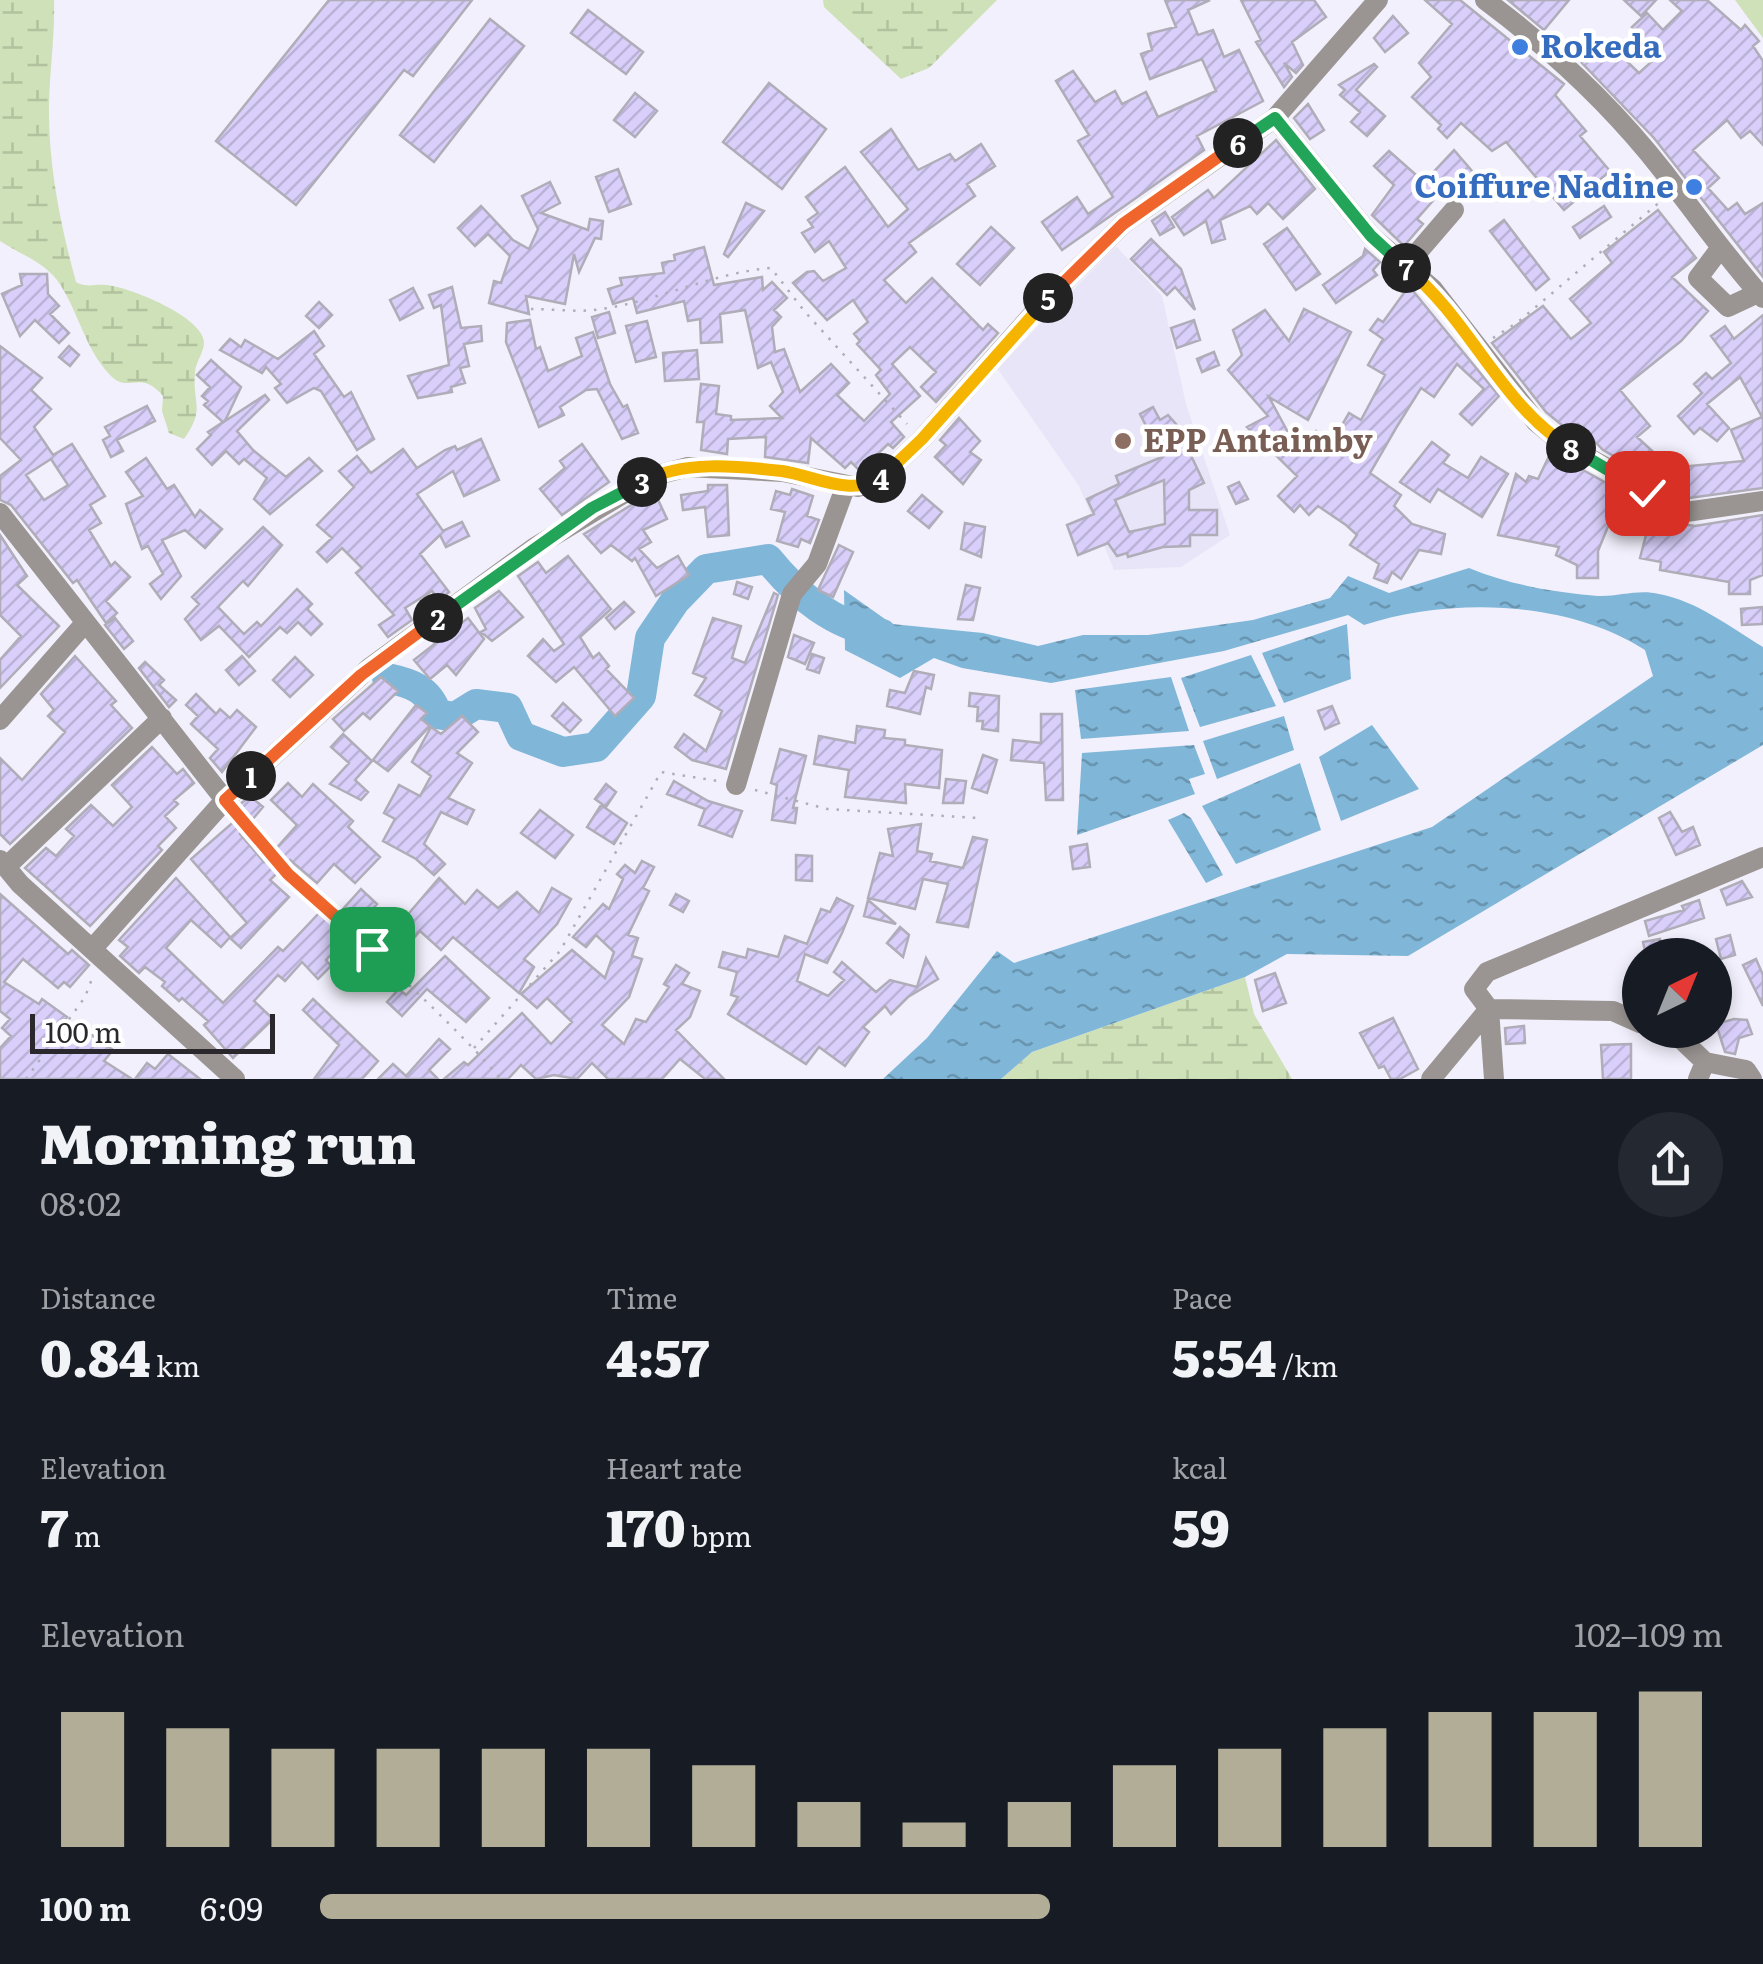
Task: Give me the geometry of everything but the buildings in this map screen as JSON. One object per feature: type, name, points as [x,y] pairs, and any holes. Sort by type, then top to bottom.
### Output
[{"type":"street","points":[[96,952],[225,800],[365,672],[535,546],[653,476],[688,467],[783,472],[846,485],[870,484],[922,439],[1040,304],[1123,224],[1275,118],[1378,0]]},
{"type":"street","points":[[1485,0],[1584,83],[1675,189],[1719,250],[1761,295],[1728,307],[1698,278],[1719,250]]},
{"type":"street","points":[[1275,118],[1371,236],[1432,288],[1536,422],[1647,493],[1686,512],[1763,501]]},
{"type":"street","points":[[1404,266],[1454,210]]},
{"type":"street","points":[[736,785],[794,591],[817,564],[846,485]]},
{"type":"street","points":[[0,512],[225,800]]},
{"type":"street","points":[[0,551],[16,534]]},
{"type":"street","points":[[0,720],[85,623]]},
{"type":"street","points":[[162,718],[4,863],[236,1079]]},
{"type":"street","points":[[1494,1079],[1489,1009],[1474,989],[1487,972],[1763,857]]},
{"type":"street","points":[[1489,1009],[1612,1011],[1622,1015]]},
{"type":"street","points":[[1432,1079],[1489,1009]]},
{"type":"street","points":[[1687,1048],[1701,1070],[1746,1070],[1752,1079]]},
{"type":"path","points":[[1479,347],[1518,322],[1675,189]]},
{"type":"path","points":[[530,309],[591,310],[635,302],[731,272],[772,268],[805,312],[922,439]]},
{"type":"path","points":[[474,1048],[560,951],[661,772],[736,785],[827,809],[980,818]]},
{"type":"path","points":[[225,800],[288,874],[400,974],[501,1079]]},
{"type":"path","points":[[26,1079],[86,997],[96,952]]},
{"type":"shaded area","name":"EPP Antaimby","points":[[1116,246],[1162,296],[1186,404],[1230,535],[1181,567],[1114,570],[1079,486],[997,368]]},
{"type":"green space","points":[[0,0],[54,0],[51,148],[60,216],[76,282],[117,287],[147,297],[179,314],[200,332],[204,342],[195,372],[195,420],[184,439],[169,433],[162,411],[163,396],[155,388],[141,382],[123,383],[101,364],[51,273],[0,241]]},
{"type":"green space","points":[[823,0],[997,0],[929,68],[901,79],[824,7]]},
{"type":"green space","points":[[1735,0],[1763,0],[1763,38]]},
{"type":"green space","points":[[1245,977],[1254,1014],[1292,1079],[1001,1079],[1032,1052]]},
{"type":"water","points":[[1469,568],[1516,583],[1565,592],[1598,596],[1659,594],[1687,602],[1726,623],[1763,647],[1763,745],[1408,956],[1287,954],[1245,977],[1032,1052],[1001,1079],[883,1079],[927,1038],[997,951],[1014,963],[1432,827],[1653,676],[1645,650],[1614,633],[1545,613],[1471,607],[1398,616],[1364,625],[1348,615],[1224,651],[1051,683],[962,668],[934,658],[900,678],[845,650],[844,590],[892,624],[983,633],[1038,646],[1083,635],[1148,635],[1253,620],[1330,598],[1348,576],[1389,593]]},
{"type":"water","points":[[1347,624],[1351,679],[1284,703],[1262,653]]},
{"type":"water","points":[[1251,655],[1276,706],[1200,727],[1181,678]]},
{"type":"water","points":[[1171,677],[1189,731],[1081,739],[1075,690]]},
{"type":"water","points":[[1284,716],[1294,750],[1217,779],[1203,741]]},
{"type":"water","points":[[1372,725],[1419,789],[1341,821],[1319,757]]},
{"type":"water","points":[[1194,745],[1205,774],[1189,779],[1195,794],[1077,835],[1082,753]]},
{"type":"water","points":[[1300,763],[1321,830],[1236,864],[1202,806]]},
{"type":"water","points":[[1184,813],[1191,818],[1223,875],[1206,883],[1168,820]]},
{"type":"waterway","points":[[387,678],[418,688],[437,714],[455,717],[476,704],[508,708],[521,736],[563,752],[596,747],[641,696],[650,638],[675,601],[706,569],[768,559],[818,607],[848,624],[882,634]]},
{"type":"place","name":"Rokeda","points":[[1520,47]]},
{"type":"place","name":"Coiffure Nadine","points":[[1694,187]]},
{"type":"place","name":"EPP Antaimby","points":[[1123,441]]},
{"type":"route","points":[[372,949],[288,874],[225,800],[369,668],[535,546],[592,508],[653,476],[688,467],[783,472],[858,487],[882,477],[922,439],[1040,304],[1123,224],[1275,118],[1385,252],[1432,288],[1536,422],[1647,493]]}]
